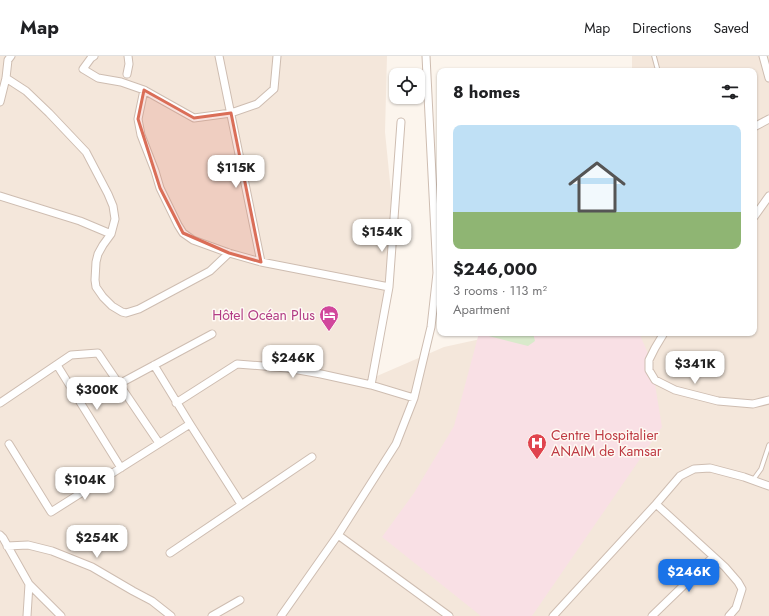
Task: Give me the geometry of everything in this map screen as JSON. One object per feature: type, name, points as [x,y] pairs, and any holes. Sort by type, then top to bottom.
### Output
[{"type":"street","points":[[0,102],[6,78],[8,60],[11,56]]},
{"type":"street","points":[[94,56],[90,58],[83,69],[98,78],[121,82],[144,90],[194,118],[231,113],[257,104],[274,89],[277,56]]},
{"type":"street","points":[[126,74],[129,64],[128,56]]},
{"type":"street","points":[[219,56],[261,262]]},
{"type":"street","points":[[281,616],[338,535],[396,444],[414,398],[431,327],[437,273],[426,56]]},
{"type":"street","points":[[763,56],[769,78]]},
{"type":"street","points":[[6,78],[26,91],[86,152],[108,194],[116,219],[111,234],[98,254],[95,280],[96,287],[112,306],[126,313],[139,309],[210,271],[229,253]]},
{"type":"street","points":[[144,90],[138,119],[141,135],[160,188],[183,233],[193,240],[229,253],[261,262],[388,287]]},
{"type":"street","points":[[757,125],[769,119]]},
{"type":"street","points":[[371,385],[388,287],[402,122]]},
{"type":"street","points":[[0,196],[80,221],[111,234]]},
{"type":"street","points":[[757,213],[769,196]]},
{"type":"street","points":[[119,384],[212,334]]},
{"type":"street","points":[[662,336],[649,360],[649,370],[655,380],[675,390],[718,401],[753,404],[769,400]]},
{"type":"street","points":[[0,403],[70,355],[98,353],[159,443]]},
{"type":"street","points":[[57,364],[121,468]]},
{"type":"street","points":[[176,403],[238,364],[287,368],[321,374],[371,385],[414,398]]},
{"type":"street","points":[[154,365],[176,403],[241,504]]},
{"type":"street","points":[[9,444],[51,512],[190,424]]},
{"type":"street","points":[[170,553],[312,457]]},
{"type":"street","points":[[553,616],[680,476],[694,469],[710,468],[769,486]]},
{"type":"street","points":[[656,504],[738,582],[742,589],[736,608],[729,616]]},
{"type":"street","points":[[0,535],[29,584],[61,616]]},
{"type":"street","points":[[338,535],[449,616]]},
{"type":"street","points":[[7,546],[28,545],[52,551],[92,567],[152,601],[171,616]]},
{"type":"street","points":[[652,616],[713,557]]},
{"type":"street","points":[[27,616],[29,584]]},
{"type":"street","points":[[212,616],[240,600]]},
{"type":"lane","points":[[654,56],[657,68]]},
{"type":"lane","points":[[752,480],[761,469],[769,445]]},
{"type":"highlighted area","points":[[144,90],[194,118],[231,113],[261,262],[229,253],[183,233],[160,188],[138,119]]},
{"type":"shaded area","points":[[0,56],[387,56],[385,132],[396,242],[377,376],[444,347],[494,336],[757,336],[757,68],[632,68],[632,56],[769,56],[769,616],[0,616]]},
{"type":"shaded area","name":"Centre Hospitalier ANAIM de Kamsar","points":[[478,336],[640,336],[651,360],[662,427],[532,616],[481,616],[382,537],[414,493],[454,426]]},
{"type":"green space","points":[[489,336],[534,336],[535,341],[528,346]]},
{"type":"place","name":"Hôtel Océan Plus","points":[[329,332]]},
{"type":"place","name":"Centre Hospitalier ANAIM de Kamsar","points":[[537,460]]}]
